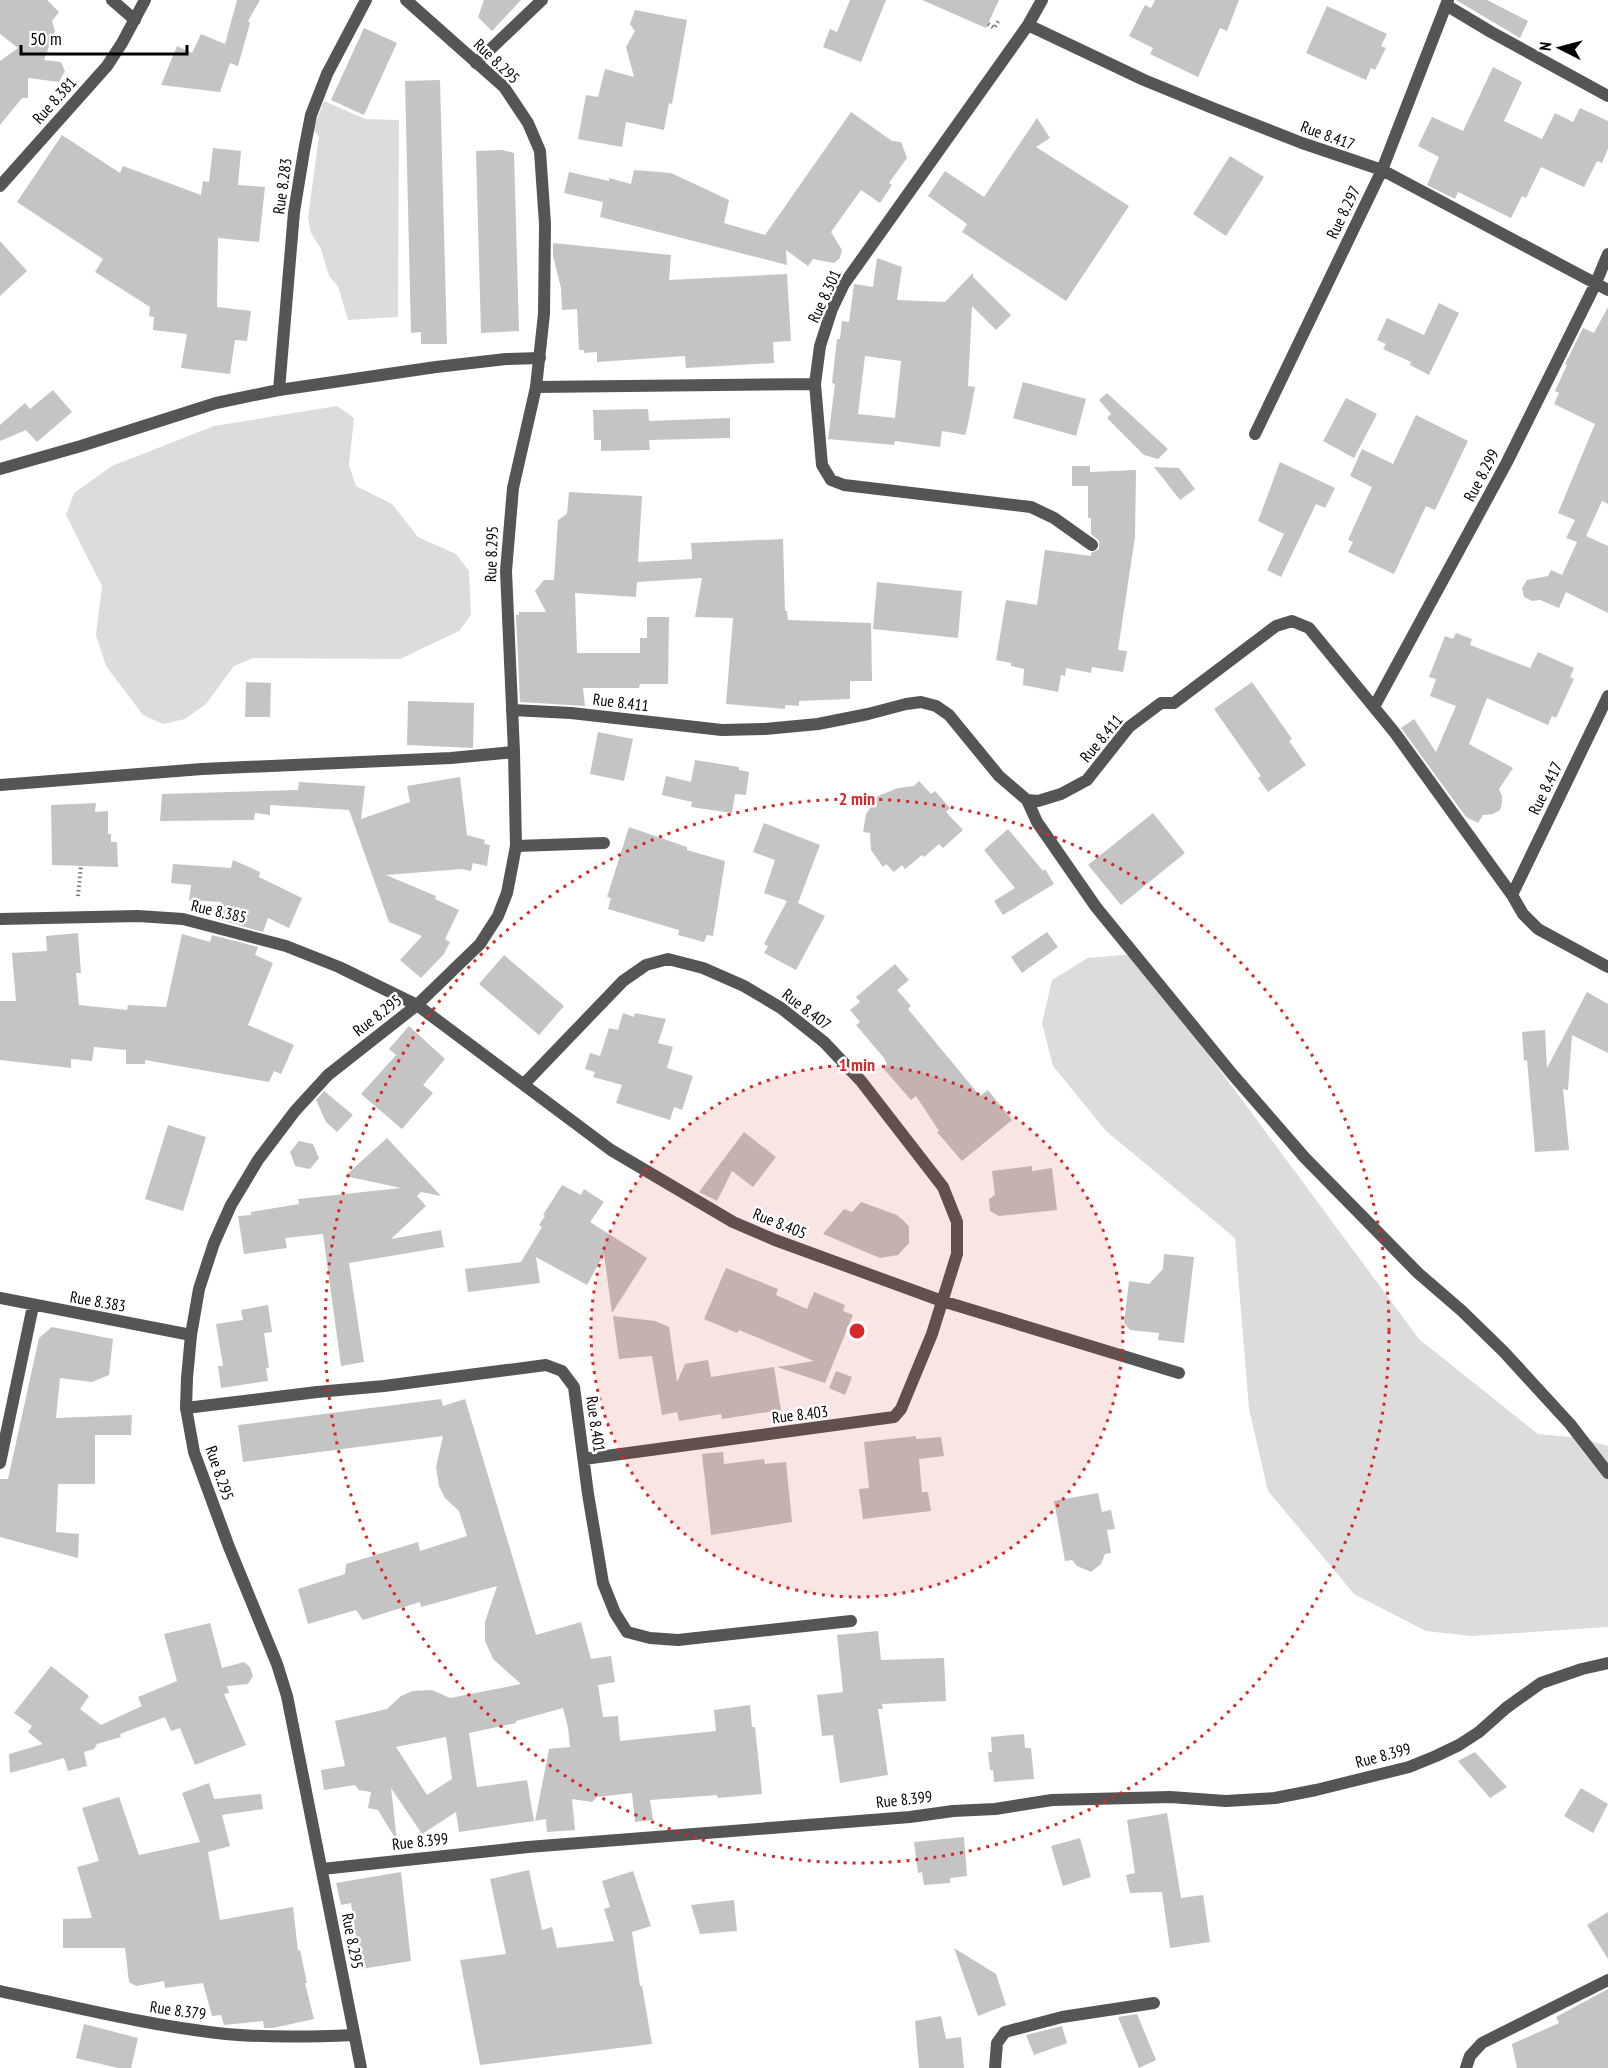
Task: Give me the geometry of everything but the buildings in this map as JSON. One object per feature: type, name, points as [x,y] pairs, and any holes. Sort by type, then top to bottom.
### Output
[{"type":"street","points":[[112,0],[135,20]]},
{"type":"street","name":"Rue 8.381","points":[[0,186],[106,66],[145,0]]},
{"type":"street","name":"Rue 8.283","points":[[279,390],[294,212],[311,116],[327,74],[366,0]]},
{"type":"street","name":"Rue 8.295","points":[[361,2068],[287,1696],[278,1664],[229,1547],[194,1452],[186,1408],[191,1335],[199,1289],[214,1243],[231,1205],[258,1160],[295,1111],[328,1075],[417,1005],[480,944],[498,916],[507,893],[516,846],[506,571],[513,488],[536,387],[544,314],[545,236],[540,151],[528,123],[504,87],[406,0]]},
{"type":"street","points":[[477,63],[542,0]]},
{"type":"street","name":"Rue 8.301","points":[[1042,0],[1028,25],[844,284],[832,309],[820,346],[814,384],[822,465],[831,480],[844,485],[1031,507],[1054,518],[1092,545]]},
{"type":"street","points":[[1447,2],[1491,32],[1608,96]]},
{"type":"street","name":"Rue 8.297","points":[[1255,434],[1382,170],[1447,2]]},
{"type":"street","name":"Rue 8.417","points":[[1028,25],[1144,80],[1302,143],[1382,170],[1608,290]]},
{"type":"street","name":"Rue 8.299","points":[[1374,707],[1507,462],[1595,285],[1608,254]]},
{"type":"street","points":[[0,469],[216,403],[279,390],[436,367],[506,359],[540,358]]},
{"type":"street","points":[[536,387],[814,384]]},
{"type":"street","name":"Rue 8.411","points":[[512,710],[571,713],[722,729],[765,729],[818,724],[921,702],[936,705],[949,716],[999,776],[1027,800],[1038,801],[1061,794],[1088,780],[1129,727],[1161,703],[1174,703],[1276,626],[1292,621],[1309,628],[1395,733],[1512,895],[1523,914],[1538,929],[1608,967]]},
{"type":"street","name":"Rue 8.417","points":[[1512,895],[1608,696]]},
{"type":"street","points":[[0,785],[202,769],[451,758],[514,752]]},
{"type":"street","points":[[1027,800],[1037,822],[1102,915],[1233,1075],[1305,1158],[1418,1273],[1504,1352],[1570,1424],[1608,1473]]},
{"type":"street","points":[[516,846],[604,843]]},
{"type":"street","name":"Rue 8.385","points":[[0,919],[138,916],[183,919],[286,946],[339,967],[417,1005]]},
{"type":"street","name":"Rue 8.407","points":[[524,1084],[623,981],[645,964],[668,959],[702,968],[744,986],[781,1008],[824,1042],[861,1081],[943,1187],[957,1222],[957,1254],[942,1301]]},
{"type":"street","name":"Rue 8.405","points":[[417,1005],[611,1150],[733,1222],[775,1240],[942,1301],[1179,1373]]},
{"type":"street","name":"Rue 8.383","points":[[0,1298],[191,1335]]},
{"type":"street","name":"Rue 8.403","points":[[584,1459],[894,1417],[901,1409],[942,1301]]},
{"type":"street","points":[[0,1463],[33,1306]]},
{"type":"street","name":"Rue 8.401","points":[[186,1408],[546,1365],[562,1371],[574,1387],[603,1583],[615,1613],[627,1632],[650,1638],[678,1640],[851,1621]]},
{"type":"street","name":"Rue 8.399","points":[[322,1869],[528,1847],[910,1817],[953,1810],[994,1809],[1052,1800],[1170,1797],[1226,1801],[1275,1798],[1409,1767],[1459,1745],[1541,1683],[1608,1663]]},
{"type":"street","points":[[1466,2068],[1470,2056],[1482,2043],[1608,1980]]},
{"type":"street","name":"Rue 8.379","points":[[0,1991],[140,2021],[225,2034],[281,2037],[354,2034]]},
{"type":"street","points":[[995,2068],[997,2043],[1005,2032],[1062,2017],[1154,2003]]},
{"type":"path","points":[[988,24],[994,28],[999,20]]},
{"type":"path","points":[[78,896],[81,866]]},
{"type":"shaded area","points":[[324,101],[365,119],[399,120],[398,317],[348,320],[338,286],[329,276],[321,249],[311,233],[308,218],[319,136],[313,129]]},
{"type":"shaded area","points":[[337,406],[354,418],[349,465],[356,486],[392,504],[418,537],[456,554],[469,571],[471,615],[459,631],[400,659],[253,658],[234,666],[206,704],[185,719],[163,724],[143,715],[106,666],[96,635],[102,586],[66,515],[74,493],[112,466],[214,426]]},
{"type":"shaded area","points":[[1134,954],[1419,1339],[1538,1434],[1581,1438],[1608,1446],[1608,1627],[1471,1636],[1426,1631],[1354,1594],[1268,1491],[1249,1409],[1235,1238],[1106,1131],[1053,1066],[1042,1023],[1052,980],[1088,958]]}]
